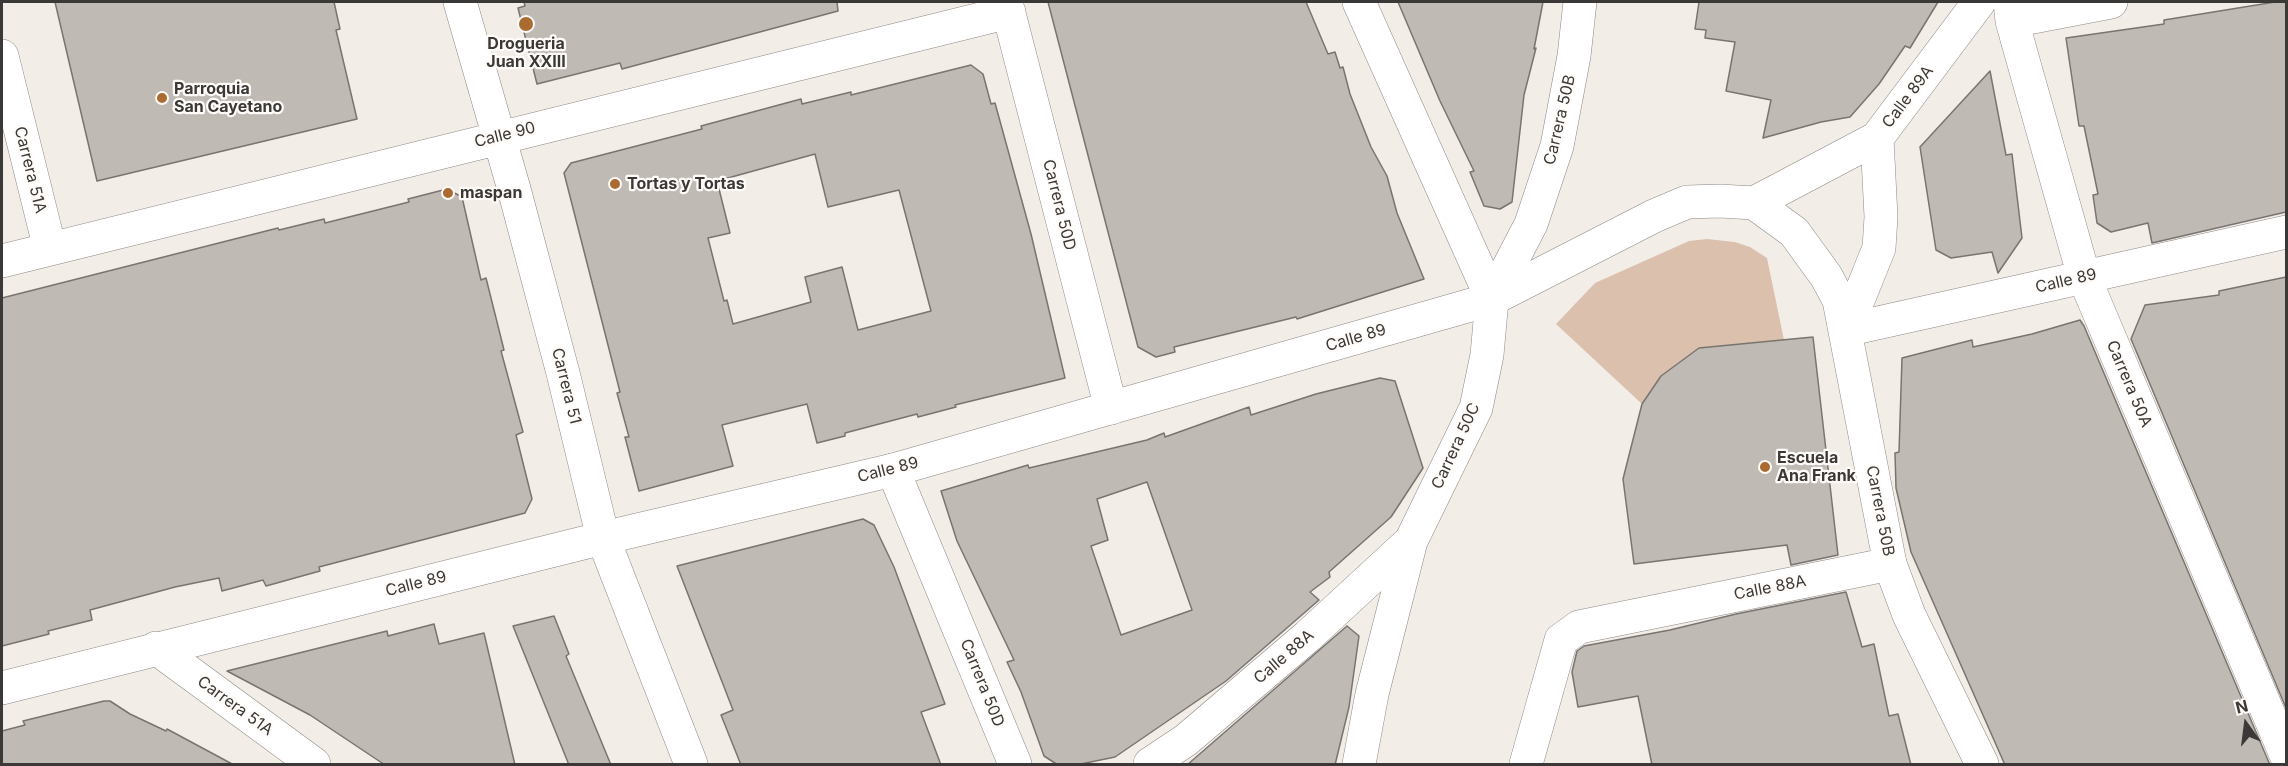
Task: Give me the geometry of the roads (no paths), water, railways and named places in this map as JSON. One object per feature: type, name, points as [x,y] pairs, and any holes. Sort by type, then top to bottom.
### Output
[{"type":"street","name":"Carrera 51","points":[[460,2],[514,189],[560,362],[603,538],[692,765]]},
{"type":"street","name":"Carrera 50C","points":[[1359,2],[1492,299],[1487,355],[1476,408],[1411,541],[1372,694],[1359,765]]},
{"type":"street","name":"Carrera 50B","points":[[1492,299],[1531,224],[1557,146],[1574,56],[1580,2]]},
{"type":"street","name":"Calle 89A","points":[[1754,203],[1878,138],[1978,2]]},
{"type":"street","points":[[2011,11],[2111,2]]},
{"type":"street","name":"Calle 90","points":[[2,261],[1008,7]]},
{"type":"street","name":"Carrera 50D","points":[[1008,7],[1111,408]]},
{"type":"street","name":"Carrera 50A","points":[[2011,11],[2084,277],[2286,755]]},
{"type":"street","name":"Carrera 51A","points":[[2,56],[50,249]]},
{"type":"street","points":[[1846,330],[1879,248],[1881,217],[1878,138]]},
{"type":"street","name":"Calle 89","points":[[2,688],[603,538],[893,470],[1492,299],[1654,216],[1687,202],[1754,203]]},
{"type":"street","name":"Carrera 50B","points":[[1754,203],[1794,232],[1826,276],[1839,300],[1890,564],[1909,615],[1982,765]]},
{"type":"street","name":"Calle 89","points":[[1846,330],[2286,232]]},
{"type":"street","name":"Carrera 50D","points":[[893,470],[1015,765]]},
{"type":"street","name":"Calle 88A","points":[[1150,765],[1186,740],[1308,636],[1411,541]]},
{"type":"street","name":"Calle 88A","points":[[1526,765],[1561,640],[1579,627],[1890,564]]},
{"type":"street","name":"Carrera 51A","points":[[156,648],[314,765]]},
{"type":"place","name":"Drogueria Juan XXIII","points":[[526,24]]},
{"type":"place","name":"Parroquia San Cayetano","points":[[162,98]]},
{"type":"place","name":"Tortas y Tortas","points":[[615,184]]},
{"type":"place","name":"maspan","points":[[448,193]]},
{"type":"place","name":"Escuela Ana Frank","points":[[1765,467]]}]
